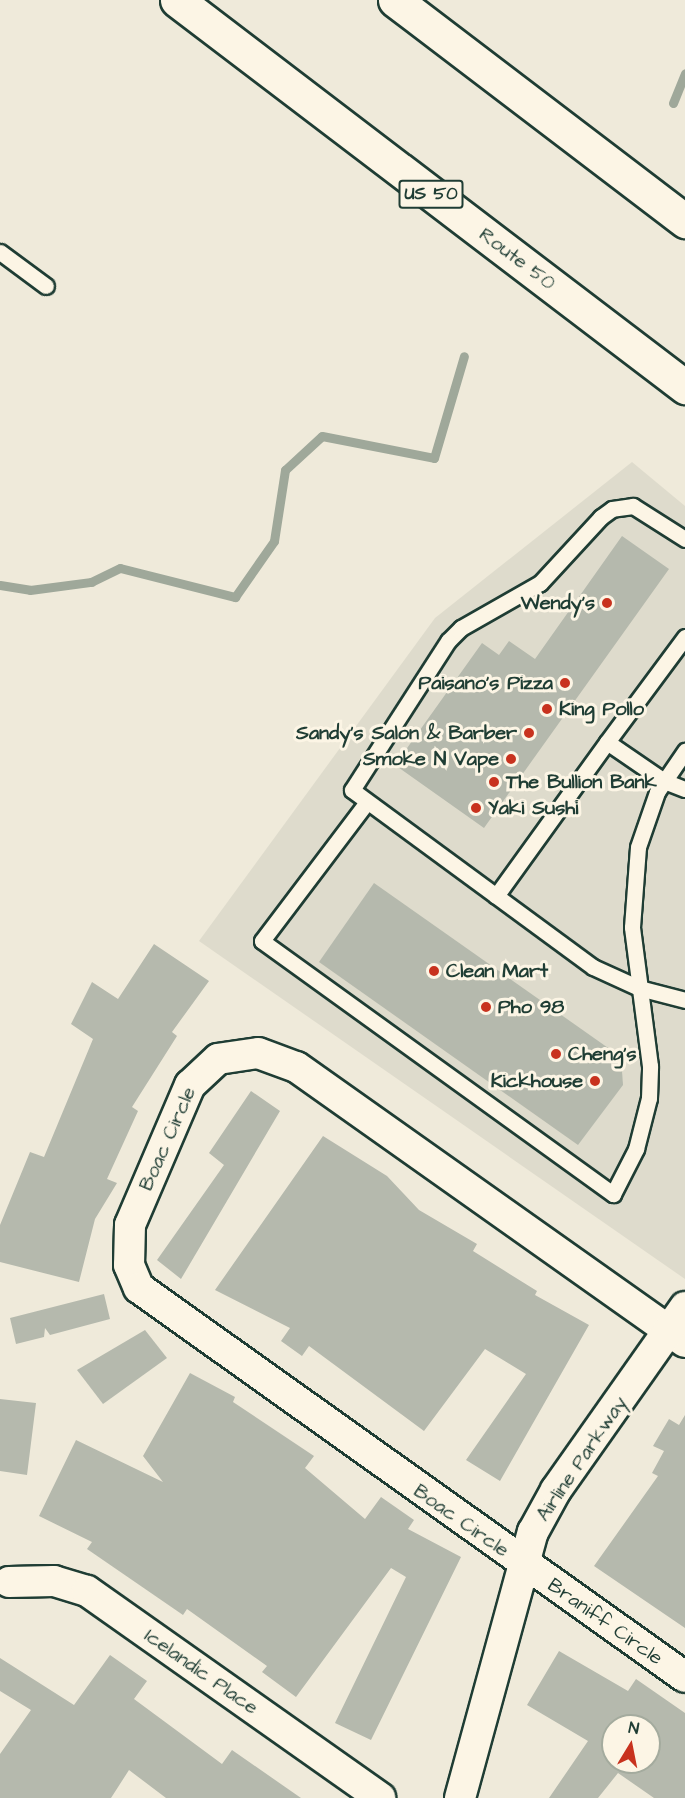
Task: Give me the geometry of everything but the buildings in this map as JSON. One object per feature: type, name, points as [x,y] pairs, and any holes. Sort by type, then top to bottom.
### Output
[{"type":"highway","name":"Route 50","points":[[177,0],[685,387]]},
{"type":"highway","points":[[395,0],[685,221]]},
{"type":"street","name":"Boac Circle","points":[[525,1566],[139,1288],[129,1265],[130,1225],[189,1085],[210,1064],[238,1052],[258,1053],[296,1067],[680,1327]]},
{"type":"street","name":"Airline Parkway","points":[[460,1798],[534,1532],[556,1490],[680,1327]]},
{"type":"street","name":"Braniff Circle","points":[[525,1566],[685,1677]]},
{"type":"street","name":"Icelandic Place","points":[[9,1582],[54,1581],[87,1591],[380,1798]]},
{"type":"lane","points":[[0,252],[45,286]]},
{"type":"lane","points":[[685,538],[633,506],[612,508],[540,583],[461,628],[448,641],[352,790],[593,967],[639,988],[685,1000]]},
{"type":"lane","points":[[496,896],[685,637]]},
{"type":"lane","points":[[607,742],[664,781],[685,789]]},
{"type":"lane","points":[[367,802],[262,942],[614,1194],[636,1149],[649,1098],[650,1066],[639,988],[631,897],[645,820],[664,781],[685,751]]},
{"type":"shaded area","points":[[632,462],[685,506],[685,1279],[199,941],[435,618]]},
{"type":"waterway","points":[[673,103],[685,73]]},
{"type":"waterway","points":[[0,585],[30,590],[91,582],[120,568],[235,597],[274,541],[285,470],[322,436],[434,458],[464,356]]},
{"type":"place","name":"Wendy's","points":[[607,603]]},
{"type":"place","name":"Paisano's Pizza","points":[[565,683]]},
{"type":"place","name":"King Pollo","points":[[547,709]]},
{"type":"place","name":"Sandy's Salon & Barber","points":[[529,733]]},
{"type":"place","name":"Smoke N Vape","points":[[511,759]]},
{"type":"place","name":"The Bullion Bank","points":[[494,782]]},
{"type":"place","name":"Yaki Sushi","points":[[476,808]]},
{"type":"place","name":"Clean Mart","points":[[434,971]]},
{"type":"place","name":"Pho 98","points":[[486,1007]]},
{"type":"place","name":"Cheng's","points":[[556,1054]]},
{"type":"place","name":"Kickhouse","points":[[595,1081]]}]
